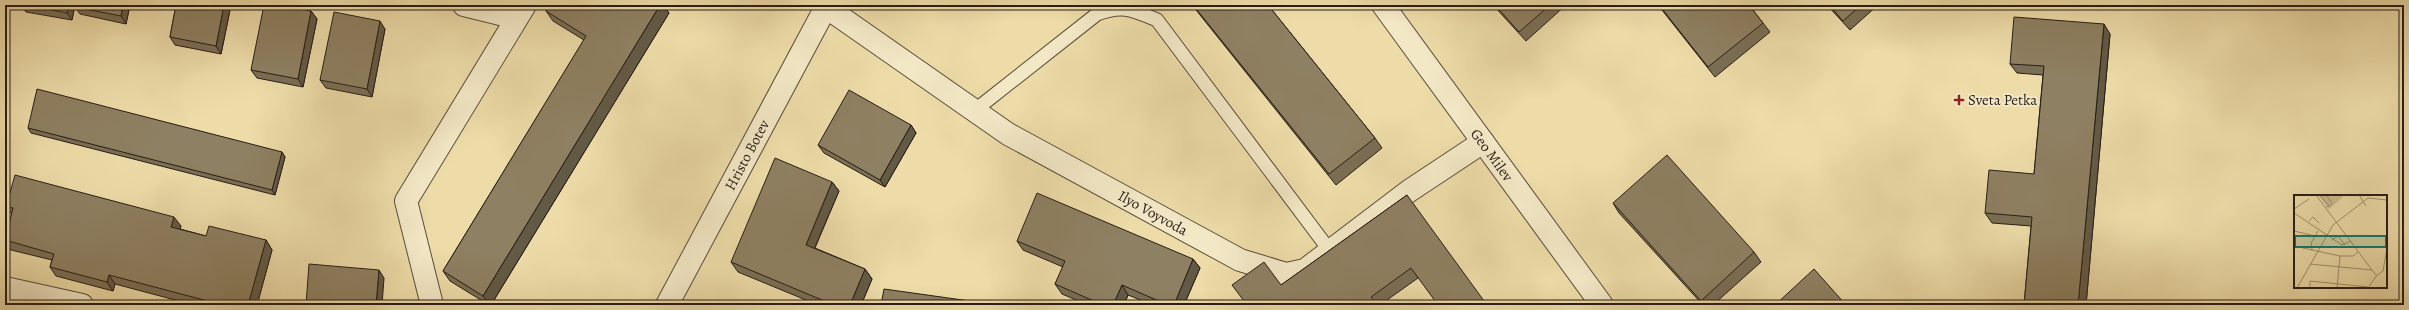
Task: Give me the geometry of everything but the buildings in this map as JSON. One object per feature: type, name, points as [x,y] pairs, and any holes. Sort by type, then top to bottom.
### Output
[{"type":"street","points":[[432,305],[406,201],[521,12],[464,5]]},
{"type":"street","name":"Geo Milev","points":[[1383,5],[1602,305]]},
{"type":"street","name":"Ilyo Voyvoda","points":[[825,6],[1008,134],[1240,260],[1286,274],[1305,270],[1410,191],[1483,142]]},
{"type":"street","name":"Hristo Botev","points":[[667,305],[825,6]]},
{"type":"street","points":[[5,288],[82,305]]},
{"type":"lane","points":[[974,111],[1097,14],[1114,8],[1130,9],[1157,20],[1330,251]]},
{"type":"place","name":"Sveta Petka","points":[[1959,100]]}]
